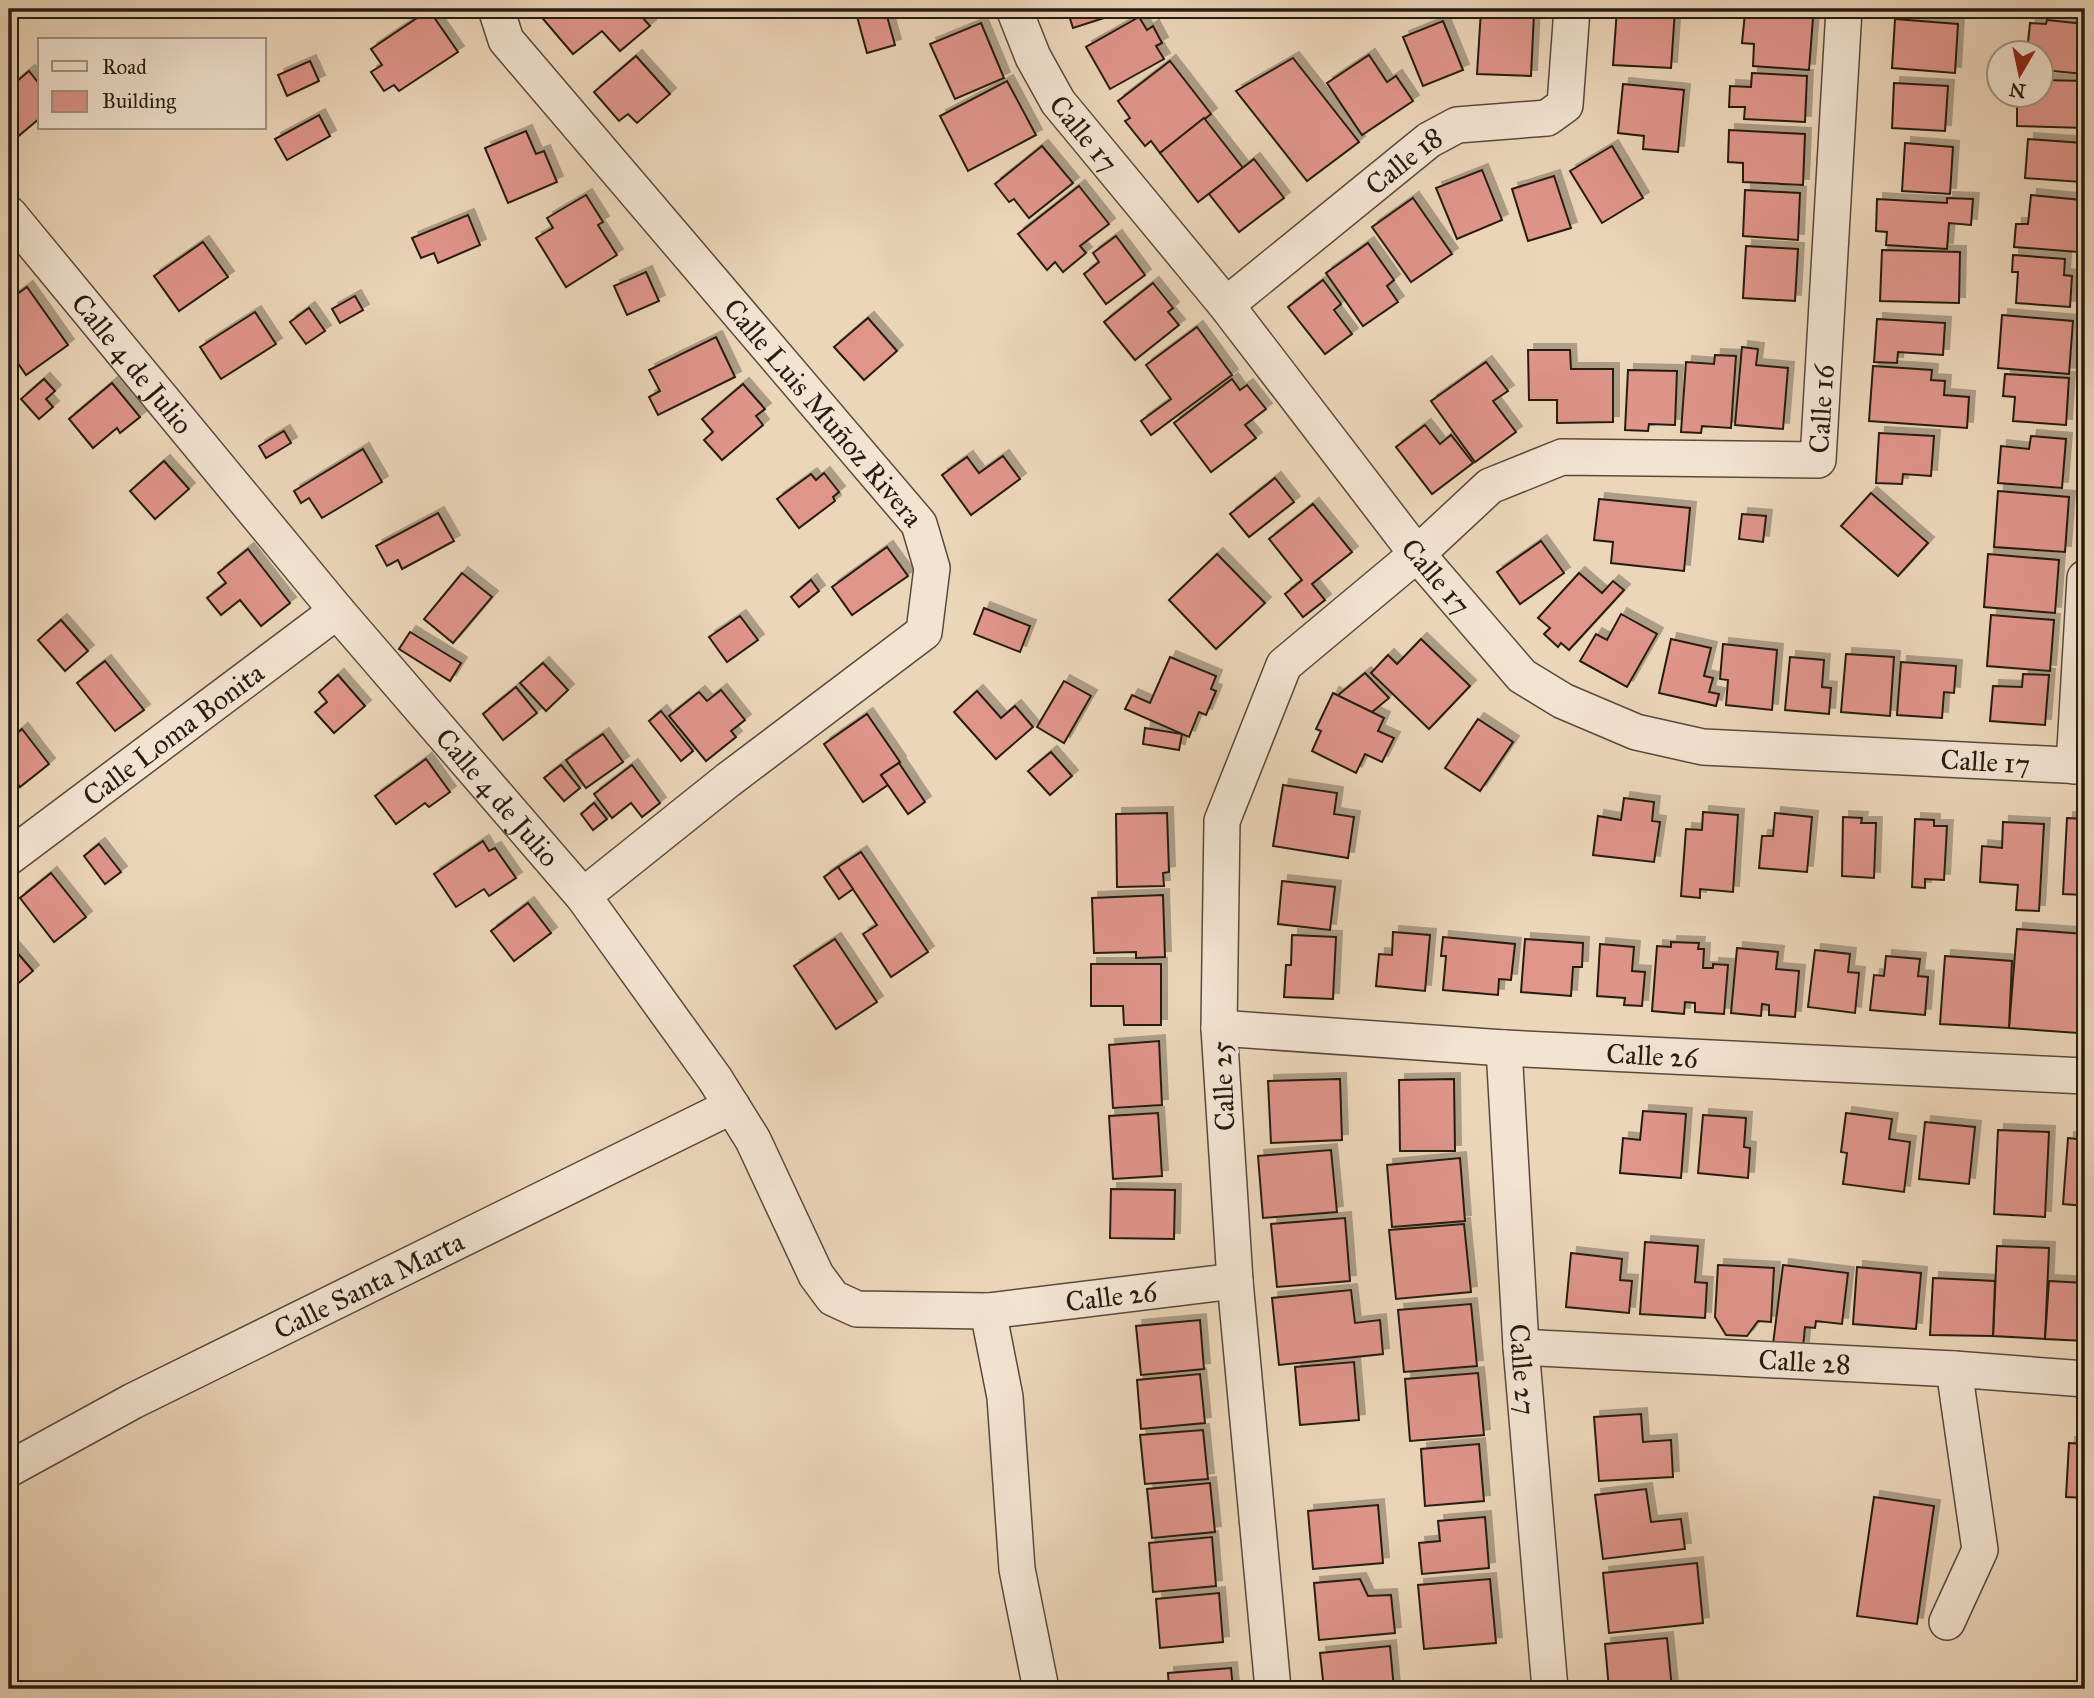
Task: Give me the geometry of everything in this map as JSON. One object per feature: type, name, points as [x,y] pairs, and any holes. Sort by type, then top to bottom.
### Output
[{"type":"street","name":"Calle Luis Muñoz Rivera","points":[[496,9],[506,40],[919,524],[932,568],[924,632],[728,780],[583,896]]},
{"type":"street","name":"Calle 17","points":[[1014,9],[1033,57],[1058,102],[1226,305],[1417,554],[1522,676],[1563,701],[1636,732],[1703,747],[2080,766]]},
{"type":"street","name":"Calle 18","points":[[1226,305],[1429,140],[1457,125],[1547,118],[1565,105],[1572,9]]},
{"type":"street","name":"Calle 16","points":[[1417,554],[1490,486],[1562,457],[1818,460],[1844,9]]},
{"type":"street","name":"Calle 4 de Julio","points":[[14,232],[583,896],[732,1106],[753,1140],[817,1275],[833,1298],[857,1309],[988,1311]]},
{"type":"street","name":"Calle 25","points":[[1273,1689],[1235,1281],[1219,1028],[1223,821],[1284,665],[1417,554]]},
{"type":"street","points":[[2080,766],[2085,578]]},
{"type":"street","name":"Calle Loma Bonita","points":[[9,857],[337,611]]},
{"type":"street","name":"Calle 26","points":[[1219,1028],[1504,1048],[2085,1076]]},
{"type":"street","name":"Calle 27","points":[[1504,1048],[1521,1347],[1550,1689]]},
{"type":"street","name":"Calle Santa Marta","points":[[9,1469],[133,1401],[732,1106]]},
{"type":"street","name":"Calle 26","points":[[988,1311],[1235,1281]]},
{"type":"street","points":[[988,1311],[1005,1397],[1017,1569],[1041,1689]]},
{"type":"street","name":"Calle 28","points":[[1521,1347],[1954,1369],[2085,1379]]},
{"type":"street","points":[[1947,1622],[1979,1550],[1954,1369]]},
{"type":"building","points":[[544,9],[635,9],[650,26],[620,51],[602,31],[573,54],[538,13]]},
{"type":"building","points":[[855,9],[885,9],[895,45],[867,53]]},
{"type":"building","points":[[922,9],[955,9],[923,15]]},
{"type":"building","points":[[1067,9],[1132,9],[1073,28]]},
{"type":"building","points":[[1617,9],[1675,10],[1671,68],[1613,65]]},
{"type":"building","points":[[1899,9],[1980,9],[1980,15],[1899,12]]},
{"type":"building","points":[[2085,9],[2085,15],[2039,11]]},
{"type":"building","points":[[429,10],[458,52],[399,91],[394,85],[384,91],[371,72],[382,65],[371,49]]},
{"type":"building","points":[[1481,10],[1534,13],[1531,76],[1477,74]]},
{"type":"building","points":[[1745,13],[1813,18],[1809,70],[1753,66],[1754,44],[1742,43]]},
{"type":"building","points":[[1139,17],[1147,30],[1153,26],[1162,43],[1156,46],[1164,59],[1110,89],[1086,47]]},
{"type":"building","points":[[1895,19],[1958,24],[1955,73],[1892,68]]},
{"type":"building","points":[[2047,20],[2085,24],[2085,74],[2056,71],[2056,38],[2028,38],[2030,23],[2046,24]]},
{"type":"building","points":[[1443,21],[1463,70],[1423,86],[1403,37]]},
{"type":"building","points":[[981,23],[1004,78],[955,99],[930,44]]},
{"type":"building","points":[[1369,55],[1387,82],[1396,76],[1413,101],[1362,135],[1327,83]]},
{"type":"building","points":[[636,56],[670,94],[637,123],[628,114],[619,121],[594,92]]},
{"type":"building","points":[[1293,58],[1359,142],[1307,181],[1236,91]]},
{"type":"building","points":[[310,61],[319,81],[287,96],[278,75]]},
{"type":"building","points":[[1170,61],[1211,114],[1160,153],[1151,141],[1145,146],[1125,121],[1130,118],[1118,101]]},
{"type":"building","points":[[29,71],[38,82],[38,120],[9,144],[9,88]]},
{"type":"building","points":[[1752,73],[1807,76],[1805,122],[1744,119],[1745,107],[1729,107],[1730,86],[1751,87]]},
{"type":"building","points":[[2056,80],[2085,81],[2085,128],[2017,126],[2017,108],[2056,108]]},
{"type":"building","points":[[1007,81],[1036,135],[968,171],[940,116]]},
{"type":"building","points":[[1894,83],[1948,86],[1945,131],[1892,128]]},
{"type":"building","points":[[1623,84],[1684,90],[1678,152],[1643,149],[1644,136],[1618,133]]},
{"type":"building","points":[[319,115],[330,136],[287,160],[275,139]]},
{"type":"building","points":[[1204,118],[1243,168],[1198,202],[1160,153]]},
{"type":"building","points":[[1729,130],[1805,134],[1803,185],[1743,182],[1743,163],[1728,162]]},
{"type":"building","points":[[526,131],[536,154],[544,151],[557,182],[508,203],[485,148]]},
{"type":"building","points":[[2028,139],[2083,143],[2081,182],[2025,178]]},
{"type":"building","points":[[1905,143],[1953,147],[1950,194],[1902,191]]},
{"type":"building","points":[[1042,146],[1073,183],[1029,218],[1014,199],[1009,202],[995,184]]},
{"type":"building","points":[[1612,146],[1643,198],[1602,223],[1570,171]]},
{"type":"building","points":[[1254,159],[1284,198],[1239,232],[1209,194]]},
{"type":"building","points":[[1482,170],[1502,220],[1457,239],[1436,188]]},
{"type":"building","points":[[1554,176],[1571,228],[1528,241],[1512,189]]},
{"type":"building","points":[[1079,186],[1109,224],[1080,246],[1086,253],[1063,272],[1055,262],[1047,270],[1018,234]]},
{"type":"building","points":[[1745,190],[1800,193],[1798,240],[1743,236]]},
{"type":"building","points":[[586,195],[603,222],[598,225],[617,255],[566,287],[536,238],[553,228],[547,218]]},
{"type":"building","points":[[2031,195],[2081,200],[2078,231],[2085,232],[2085,244],[2079,244],[2078,252],[2014,247],[2016,224],[2028,224]]},
{"type":"building","points":[[1413,198],[1452,254],[1411,282],[1372,227]]},
{"type":"building","points":[[1947,198],[1973,199],[1971,225],[1949,223],[1947,249],[1886,245],[1887,232],[1876,231],[1877,199],[1947,203]]},
{"type":"building","points":[[468,215],[480,245],[438,263],[434,253],[421,258],[412,238]]},
{"type":"building","points":[[1116,236],[1145,275],[1106,304],[1084,274],[1099,262],[1093,253]]},
{"type":"building","points":[[203,242],[228,277],[179,311],[154,276]]},
{"type":"building","points":[[1368,243],[1394,280],[1387,286],[1398,302],[1363,326],[1326,273]]},
{"type":"building","points":[[1746,246],[1798,249],[1795,301],[1743,298]]},
{"type":"building","points":[[1882,250],[1960,252],[1959,303],[1880,301]]},
{"type":"building","points":[[2013,255],[2065,259],[2064,275],[2072,276],[2070,307],[2016,303],[2018,272],[2012,272]]},
{"type":"building","points":[[646,272],[659,301],[627,315],[614,286]]},
{"type":"building","points":[[1323,280],[1341,304],[1334,310],[1352,334],[1325,354],[1288,307]]},
{"type":"building","points":[[1153,283],[1173,308],[1168,312],[1179,325],[1135,360],[1104,322]]},
{"type":"building","points":[[27,287],[68,345],[26,375],[9,350],[9,300]]},
{"type":"building","points":[[355,296],[363,310],[340,323],[332,309]]},
{"type":"building","points":[[309,308],[325,331],[306,344],[290,322]]},
{"type":"building","points":[[255,312],[276,344],[221,379],[200,347]]},
{"type":"building","points":[[2002,315],[2073,321],[2069,374],[1998,368]]},
{"type":"building","points":[[868,318],[897,351],[864,380],[834,347]]},
{"type":"building","points":[[1877,319],[1945,323],[1943,355],[1898,352],[1897,363],[1874,362]]},
{"type":"building","points":[[1197,327],[1232,375],[1151,435],[1141,421],[1171,399],[1146,365]]},
{"type":"building","points":[[716,337],[735,377],[658,415],[649,397],[660,391],[649,370]]},
{"type":"building","points":[[1742,347],[1758,349],[1756,365],[1788,368],[1783,429],[1735,425]]},
{"type":"building","points":[[1528,350],[1570,350],[1571,369],[1613,369],[1613,422],[1557,423],[1557,400],[1529,400]]},
{"type":"building","points":[[1715,355],[1736,356],[1731,428],[1702,426],[1701,433],[1681,432],[1686,362],[1714,364]]},
{"type":"building","points":[[1486,362],[1508,391],[1493,401],[1516,432],[1475,462],[1431,401]]},
{"type":"building","points":[[1873,366],[1932,370],[1931,380],[1945,381],[1944,395],[1969,397],[1967,428],[1869,421]]},
{"type":"building","points":[[1628,370],[1677,371],[1675,425],[1649,424],[1648,431],[1625,430]]},
{"type":"building","points":[[2005,374],[2069,378],[2066,425],[2013,421],[2015,397],[2003,396]]},
{"type":"building","points":[[44,379],[55,391],[46,399],[53,407],[39,419],[21,399]]},
{"type":"building","points":[[1232,379],[1240,390],[1247,385],[1266,409],[1245,425],[1256,438],[1211,472],[1174,423]]},
{"type":"building","points":[[112,383],[140,417],[120,433],[117,428],[93,448],[69,419]]},
{"type":"building","points":[[743,384],[765,409],[756,416],[763,425],[722,460],[704,440],[713,432],[702,419]]},
{"type":"building","points":[[1425,425],[1440,444],[1451,435],[1473,463],[1432,494],[1396,447]]},
{"type":"building","points":[[284,431],[291,443],[266,458],[259,446]]},
{"type":"building","points":[[1879,433],[1934,436],[1931,476],[1903,474],[1902,484],[1876,483]]},
{"type":"building","points":[[2031,436],[2066,439],[2062,488],[1998,483],[2001,446],[2029,449]]},
{"type":"building","points":[[363,449],[382,482],[322,518],[309,498],[301,503],[294,491]]},
{"type":"building","points":[[1003,456],[1020,479],[971,515],[942,475],[967,457],[979,473]]},
{"type":"building","points":[[164,461],[189,489],[155,519],[130,491]]},
{"type":"building","points":[[824,473],[839,492],[833,497],[835,501],[799,528],[777,499],[811,474],[816,480]]},
{"type":"building","points":[[1275,478],[1294,502],[1249,537],[1230,514]]},
{"type":"building","points":[[1998,491],[2069,497],[2065,552],[1994,547]]},
{"type":"building","points":[[1871,493],[1928,543],[1898,576],[1841,526]]},
{"type":"building","points":[[1599,499],[1690,508],[1684,571],[1611,563],[1613,542],[1594,540]]},
{"type":"building","points":[[1313,504],[1352,552],[1312,584],[1325,600],[1303,617],[1285,594],[1302,580],[1269,539]]},
{"type":"building","points":[[438,513],[454,541],[402,569],[398,560],[387,566],[376,546]]},
{"type":"building","points":[[1742,514],[1766,516],[1763,542],[1739,539]]},
{"type":"building","points":[[1541,541],[1564,573],[1520,604],[1497,572]]},
{"type":"building","points":[[887,547],[908,576],[852,615],[832,587]]},
{"type":"building","points":[[248,549],[290,603],[261,626],[240,600],[221,615],[207,598],[226,583],[218,573]]},
{"type":"building","points":[[1217,554],[1265,603],[1216,649],[1169,600]]},
{"type":"building","points":[[1988,554],[2059,560],[2055,613],[1984,607]]},
{"type":"building","points":[[462,573],[492,597],[453,643],[424,619]]},
{"type":"building","points":[[1579,573],[1602,593],[1613,581],[1624,590],[1569,650],[1561,643],[1558,647],[1544,634],[1550,628],[1538,618]]},
{"type":"building","points":[[811,580],[819,591],[799,607],[791,597]]},
{"type":"building","points":[[984,608],[1030,626],[1020,652],[974,634]]},
{"type":"building","points":[[1621,614],[1657,634],[1627,687],[1580,661],[1596,634],[1607,640]]},
{"type":"building","points":[[1991,615],[2054,620],[2050,671],[1987,666]]},
{"type":"building","points":[[740,616],[758,640],[727,662],[709,637]]},
{"type":"building","points":[[61,620],[88,651],[65,671],[38,640]]},
{"type":"building","points":[[410,632],[461,663],[450,681],[399,649]]},
{"type":"building","points":[[1421,639],[1470,686],[1429,729],[1371,673],[1388,655],[1397,664]]},
{"type":"building","points":[[1671,639],[1711,648],[1704,676],[1713,678],[1709,692],[1719,694],[1716,706],[1659,693]]},
{"type":"building","points":[[1723,644],[1777,650],[1772,710],[1726,705],[1728,680],[1720,679]]},
{"type":"building","points":[[1846,654],[1894,657],[1890,716],[1841,712]]},
{"type":"building","points":[[1170,657],[1216,676],[1211,689],[1216,691],[1206,715],[1199,712],[1189,737],[1125,709],[1132,695],[1150,703]]},
{"type":"building","points":[[1790,657],[1824,660],[1822,687],[1831,688],[1829,714],[1785,710]]},
{"type":"building","points":[[105,661],[144,710],[115,731],[77,683]]},
{"type":"building","points":[[1901,662],[1956,666],[1954,693],[1944,692],[1942,718],[1897,715]]},
{"type":"building","points":[[543,663],[568,690],[546,711],[520,683]]},
{"type":"building","points":[[1365,673],[1389,698],[1372,712],[1337,696]]},
{"type":"building","points":[[2023,674],[2049,675],[2045,725],[1990,721],[1993,686],[2022,687]]},
{"type":"building","points":[[338,675],[365,706],[334,733],[315,712],[327,702],[319,692]]},
{"type":"building","points":[[1064,681],[1091,696],[1064,743],[1037,727]]},
{"type":"building","points":[[516,687],[537,713],[503,740],[483,714]]},
{"type":"building","points":[[721,690],[745,720],[731,731],[736,737],[706,761],[669,716],[699,692],[707,701]]},
{"type":"building","points":[[977,691],[1001,718],[1015,706],[1033,727],[996,759],[954,712]]},
{"type":"building","points":[[1333,693],[1384,718],[1378,731],[1394,738],[1382,762],[1365,754],[1356,773],[1312,751],[1321,731],[1316,729]]},
{"type":"building","points":[[661,711],[693,751],[681,761],[649,721]]},
{"type":"building","points":[[867,714],[900,762],[881,775],[888,785],[863,802],[824,744]]},
{"type":"building","points":[[1478,719],[1513,742],[1480,791],[1445,768]]},
{"type":"building","points":[[1145,728],[1182,734],[1179,750],[1143,744]]},
{"type":"building","points":[[22,729],[49,764],[20,787],[9,772],[9,740]]},
{"type":"building","points":[[603,734],[623,762],[586,788],[566,760]]},
{"type":"building","points":[[1051,752],[1072,776],[1050,795],[1028,771]]},
{"type":"building","points":[[426,759],[450,792],[429,807],[425,803],[396,824],[375,796]]},
{"type":"building","points":[[899,763],[925,802],[908,814],[881,775]]},
{"type":"building","points":[[561,765],[580,788],[564,801],[544,778]]},
{"type":"building","points":[[632,765],[660,803],[642,817],[631,803],[612,818],[594,794]]},
{"type":"building","points":[[1283,785],[1337,793],[1334,814],[1354,817],[1348,858],[1273,846]]},
{"type":"building","points":[[1624,798],[1654,802],[1652,821],[1660,822],[1654,862],[1593,855],[1598,816],[1621,820]]},
{"type":"building","points":[[594,803],[607,819],[593,830],[581,814]]},
{"type":"building","points":[[1703,812],[1738,815],[1733,892],[1700,889],[1700,898],[1681,896],[1686,829],[1702,830]]},
{"type":"building","points":[[1167,813],[1169,872],[1163,873],[1164,886],[1117,887],[1116,814]]},
{"type":"building","points":[[1775,813],[1812,817],[1807,872],[1759,868],[1762,836],[1773,836]]},
{"type":"building","points":[[1843,817],[1862,818],[1861,823],[1876,823],[1874,878],[1842,876]]},
{"type":"building","points":[[2067,818],[2085,819],[2085,895],[2063,894]]},
{"type":"building","points":[[1915,819],[1934,820],[1934,826],[1947,826],[1944,880],[1925,879],[1925,888],[1912,887]]},
{"type":"building","points":[[2003,822],[2044,824],[2039,911],[2016,910],[2018,885],[1980,882],[1982,846],[2002,848]]},
{"type":"building","points":[[483,841],[489,851],[495,848],[516,878],[489,896],[484,889],[456,907],[434,874]]},
{"type":"building","points":[[99,844],[121,872],[105,884],[84,856]]},
{"type":"building","points":[[861,852],[928,952],[891,977],[863,934],[877,925],[838,867]]},
{"type":"building","points":[[838,867],[853,889],[839,899],[824,877]]},
{"type":"building","points":[[51,873],[86,917],[54,942],[20,898]]},
{"type":"building","points":[[1282,881],[1335,887],[1330,930],[1278,924]]},
{"type":"building","points":[[1163,895],[1165,957],[1136,958],[1136,952],[1094,953],[1092,898]]},
{"type":"building","points":[[528,903],[551,933],[514,961],[491,931]]},
{"type":"building","points":[[2017,929],[2085,934],[2078,1033],[2009,1028]]},
{"type":"building","points":[[1393,932],[1430,935],[1425,991],[1376,986],[1379,954],[1392,955]]},
{"type":"building","points":[[1292,935],[1336,937],[1333,999],[1284,997],[1286,965],[1291,965]]},
{"type":"building","points":[[1443,937],[1515,944],[1511,980],[1499,979],[1498,995],[1443,990],[1446,956],[1441,956]]},
{"type":"building","points":[[835,939],[877,1002],[836,1029],[794,966]]},
{"type":"building","points":[[1525,939],[1583,943],[1582,967],[1573,967],[1571,996],[1521,992]]},
{"type":"building","points":[[1671,942],[1699,943],[1698,949],[1704,949],[1703,968],[1713,968],[1713,964],[1728,965],[1724,1014],[1695,1012],[1695,1003],[1685,1002],[1684,1014],[1652,1011],[1657,946],[1671,947]]},
{"type":"building","points":[[9,943],[33,971],[9,991]]},
{"type":"building","points":[[1600,944],[1634,947],[1632,971],[1645,972],[1642,1006],[1624,1005],[1625,998],[1597,996]]},
{"type":"building","points":[[1737,948],[1778,952],[1776,969],[1799,971],[1795,1017],[1769,1015],[1769,1005],[1762,1004],[1761,1016],[1731,1013]]},
{"type":"building","points":[[1815,950],[1850,954],[1848,972],[1859,973],[1855,1013],[1808,1007]]},
{"type":"building","points":[[1886,956],[1920,959],[1918,976],[1928,977],[1925,1015],[1870,1010],[1874,975],[1884,976]]},
{"type":"building","points":[[1945,956],[2012,961],[2009,1028],[1940,1024]]},
{"type":"building","points":[[1091,964],[1161,964],[1161,1025],[1124,1025],[1123,1006],[1091,1006]]},
{"type":"building","points":[[1159,1041],[1162,1105],[1113,1108],[1109,1045]]},
{"type":"building","points":[[1340,1079],[1342,1140],[1271,1143],[1268,1081]]},
{"type":"building","points":[[1454,1079],[1455,1151],[1400,1151],[1399,1080]]},
{"type":"building","points":[[1643,1111],[1686,1114],[1681,1178],[1620,1173],[1623,1138],[1640,1140]]},
{"type":"building","points":[[1158,1113],[1162,1176],[1113,1179],[1109,1116]]},
{"type":"building","points":[[1846,1113],[1892,1119],[1889,1139],[1910,1142],[1904,1192],[1843,1184],[1847,1153],[1841,1152]]},
{"type":"building","points":[[1703,1115],[1746,1118],[1744,1147],[1750,1148],[1748,1178],[1698,1173]]},
{"type":"building","points":[[1925,1122],[1975,1127],[1969,1184],[1919,1179]]},
{"type":"building","points":[[1998,1130],[2049,1132],[2045,1217],[1994,1214]]},
{"type":"building","points":[[2068,1138],[2085,1140],[2085,1206],[2063,1204]]},
{"type":"building","points":[[1331,1150],[1337,1212],[1263,1218],[1258,1156]]},
{"type":"building","points":[[1460,1158],[1465,1221],[1392,1227],[1387,1165]]},
{"type":"building","points":[[1111,1189],[1175,1190],[1174,1239],[1110,1238]]},
{"type":"building","points":[[1345,1218],[1350,1281],[1277,1287],[1271,1224]]},
{"type":"building","points":[[1464,1224],[1471,1292],[1396,1299],[1389,1230]]},
{"type":"building","points":[[1645,1242],[1698,1246],[1695,1282],[1707,1283],[1705,1318],[1640,1314]]},
{"type":"building","points":[[1997,1246],[2049,1248],[2045,1339],[1993,1336]]},
{"type":"building","points":[[1571,1253],[1622,1259],[1620,1280],[1632,1281],[1629,1313],[1566,1307]]},
{"type":"building","points":[[1718,1265],[1774,1268],[1771,1322],[1758,1321],[1747,1336],[1726,1335],[1715,1317]]},
{"type":"building","points":[[1783,1265],[1848,1273],[1842,1324],[1816,1321],[1815,1328],[1805,1327],[1803,1347],[1773,1344]]},
{"type":"building","points":[[1857,1267],[1921,1273],[1916,1329],[1853,1324]]},
{"type":"building","points":[[1933,1278],[1995,1281],[1993,1336],[1930,1335]]},
{"type":"building","points":[[2049,1281],[2085,1283],[2085,1341],[2045,1339]]},
{"type":"building","points":[[1351,1290],[1355,1323],[1380,1320],[1383,1354],[1279,1365],[1272,1298]]},
{"type":"building","points":[[1471,1304],[1477,1366],[1404,1372],[1398,1310]]},
{"type":"building","points":[[1200,1320],[1204,1369],[1141,1375],[1136,1326]]},
{"type":"building","points":[[1354,1362],[1359,1420],[1300,1425],[1295,1367]]},
{"type":"building","points":[[1478,1373],[1484,1435],[1410,1441],[1405,1379]]},
{"type":"building","points":[[1200,1374],[1205,1423],[1141,1429],[1137,1380]]},
{"type":"building","points":[[1641,1414],[1643,1442],[1671,1440],[1673,1477],[1599,1481],[1594,1417]]},
{"type":"building","points":[[1203,1430],[1208,1479],[1145,1484],[1140,1435]]},
{"type":"building","points":[[2069,1443],[2085,1444],[2085,1498],[2066,1497]]},
{"type":"building","points":[[1479,1444],[1484,1501],[1425,1506],[1421,1449]]},
{"type":"building","points":[[1210,1483],[1215,1532],[1152,1538],[1147,1489]]},
{"type":"building","points":[[1646,1489],[1651,1522],[1681,1519],[1685,1549],[1603,1559],[1595,1495]]},
{"type":"building","points":[[1874,1497],[1934,1506],[1917,1624],[1857,1616]]},
{"type":"building","points":[[1378,1505],[1383,1563],[1313,1569],[1308,1511]]},
{"type":"building","points":[[1485,1517],[1489,1568],[1422,1574],[1419,1543],[1440,1541],[1438,1521]]},
{"type":"building","points":[[1212,1537],[1216,1586],[1153,1592],[1149,1543]]},
{"type":"building","points":[[1697,1563],[1703,1623],[1609,1633],[1603,1573]]},
{"type":"building","points":[[1360,1579],[1368,1596],[1391,1595],[1395,1633],[1319,1640],[1314,1583]]},
{"type":"building","points":[[1490,1579],[1496,1643],[1424,1649],[1418,1585]]},
{"type":"building","points":[[1219,1593],[1223,1642],[1160,1648],[1156,1599]]},
{"type":"building","points":[[1667,1638],[1672,1689],[1609,1689],[1605,1644]]},
{"type":"building","points":[[1390,1646],[1394,1689],[1324,1689],[1320,1653]]},
{"type":"building","points":[[1231,1668],[1233,1689],[1169,1689],[1168,1673]]}]
